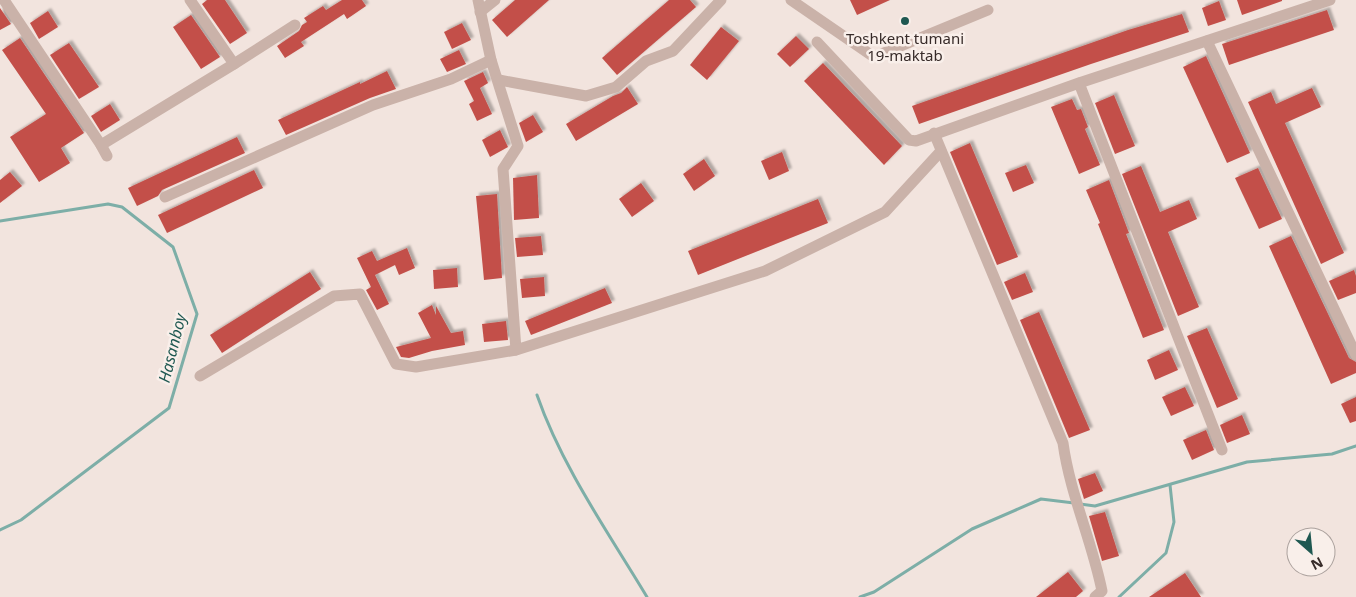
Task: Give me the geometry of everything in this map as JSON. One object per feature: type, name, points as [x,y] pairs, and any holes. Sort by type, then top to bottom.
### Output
[{"type":"street","points":[[4,0],[108,156]]},
{"type":"street","points":[[190,0],[234,64]]},
{"type":"street","points":[[478,0],[491,60],[518,146],[503,169],[516,350]]},
{"type":"street","points":[[480,12],[495,0]]},
{"type":"street","points":[[498,80],[586,96],[616,87],[646,61],[674,51],[722,0]]},
{"type":"street","points":[[792,0],[874,57],[988,10]]},
{"type":"street","points":[[818,42],[909,140],[916,141],[934,133],[1079,83],[1330,0]]},
{"type":"street","points":[[101,145],[234,64],[295,24]]},
{"type":"street","points":[[1207,41],[1356,355]]},
{"type":"street","points":[[165,197],[373,106],[451,79],[491,60]]},
{"type":"street","points":[[1079,83],[1222,450]]},
{"type":"street","points":[[934,133],[1063,443],[1067,470],[1098,569],[1102,591],[1095,597]]},
{"type":"street","points":[[200,376],[334,296],[360,294],[396,364],[416,367],[516,350],[765,271],[885,212],[941,151]]},
{"type":"building","points":[[207,0],[225,0],[247,33],[230,44],[202,4]]},
{"type":"building","points":[[342,0],[362,0],[366,6],[347,19],[344,14],[301,42],[304,46],[285,58],[277,46],[299,31],[302,25],[307,22],[304,18],[323,6],[326,10]]},
{"type":"building","points":[[515,0],[549,0],[507,37],[492,20]]},
{"type":"building","points":[[669,0],[690,0],[696,7],[617,75],[602,58]]},
{"type":"building","points":[[850,0],[890,0],[857,15]]},
{"type":"building","points":[[1237,0],[1282,0],[1282,1],[1242,15]]},
{"type":"building","points":[[1219,1],[1226,20],[1208,26],[1202,8]]},
{"type":"building","points":[[0,8],[11,24],[0,30]]},
{"type":"building","points":[[1327,10],[1334,30],[1229,65],[1222,44]]},
{"type":"building","points":[[48,11],[58,27],[39,39],[30,23]]},
{"type":"building","points":[[1182,14],[1189,32],[919,124],[912,106],[1128,30]]},
{"type":"building","points":[[191,15],[220,57],[201,69],[173,27]]},
{"type":"building","points":[[462,23],[471,40],[452,49],[444,32]]},
{"type":"building","points":[[721,27],[739,41],[707,80],[690,65]]},
{"type":"building","points":[[796,36],[809,49],[790,67],[777,54]]},
{"type":"building","points":[[20,38],[84,133],[61,148],[70,163],[39,182],[10,137],[46,114],[2,50]]},
{"type":"building","points":[[69,43],[99,87],[79,99],[50,55]]},
{"type":"building","points":[[459,50],[466,64],[447,72],[440,59]]},
{"type":"building","points":[[1206,56],[1250,153],[1227,163],[1183,67]]},
{"type":"building","points":[[823,63],[902,146],[884,165],[804,81]]},
{"type":"building","points":[[387,71],[396,89],[370,98],[286,135],[278,120]]},
{"type":"building","points":[[483,72],[488,83],[480,88],[492,114],[477,121],[469,104],[474,101],[464,81]]},
{"type":"building","points":[[627,87],[638,104],[576,141],[566,124],[621,93]]},
{"type":"building","points":[[1312,88],[1321,107],[1285,123],[1344,253],[1321,264],[1248,102],[1271,92],[1276,104]]},
{"type":"building","points":[[1114,95],[1135,146],[1115,154],[1095,103]]},
{"type":"building","points":[[1072,99],[1077,110],[1081,109],[1088,127],[1085,129],[1100,165],[1079,174],[1051,107]]},
{"type":"building","points":[[110,104],[120,120],[101,132],[91,116]]},
{"type":"building","points":[[533,115],[543,132],[526,142],[519,123]]},
{"type":"building","points":[[500,130],[508,147],[490,157],[482,140]]},
{"type":"building","points":[[237,137],[245,153],[162,190],[158,196],[137,206],[128,188]]},
{"type":"building","points":[[970,143],[1018,257],[997,265],[950,152]]},
{"type":"building","points":[[782,152],[789,171],[769,180],[761,161]]},
{"type":"building","points":[[704,159],[715,176],[694,191],[683,174]]},
{"type":"building","points":[[1026,165],[1034,183],[1013,192],[1005,173]]},
{"type":"building","points":[[1141,166],[1160,212],[1189,200],[1197,219],[1168,232],[1199,307],[1178,316],[1122,174]]},
{"type":"building","points":[[1258,168],[1282,219],[1259,229],[1235,178]]},
{"type":"building","points":[[254,170],[263,188],[167,233],[158,215]]},
{"type":"building","points":[[10,172],[22,186],[0,203],[0,180]]},
{"type":"building","points":[[537,175],[539,218],[514,220],[513,178]]},
{"type":"building","points":[[1109,180],[1129,233],[1126,234],[1164,330],[1143,338],[1086,190]]},
{"type":"building","points":[[641,183],[654,201],[632,217],[619,199]]},
{"type":"building","points":[[497,194],[502,278],[484,280],[476,196]]},
{"type":"building","points":[[818,199],[828,223],[698,275],[688,251]]},
{"type":"building","points":[[541,236],[543,255],[517,257],[515,238]]},
{"type":"building","points":[[1291,236],[1349,358],[1356,362],[1356,373],[1331,384],[1269,246]]},
{"type":"building","points":[[407,248],[415,268],[399,275],[395,265],[375,275],[389,304],[377,310],[366,290],[371,287],[357,258],[372,251],[377,261]]},
{"type":"building","points":[[457,268],[458,287],[434,289],[433,270]]},
{"type":"building","points":[[1354,270],[1356,293],[1338,300],[1329,281]]},
{"type":"building","points":[[310,272],[321,289],[222,353],[210,335]]},
{"type":"building","points":[[1025,273],[1033,292],[1012,300],[1004,282]]},
{"type":"building","points":[[544,277],[545,296],[522,298],[520,279]]},
{"type":"building","points":[[605,288],[612,303],[531,335],[525,321]]},
{"type":"building","points":[[432,305],[436,315],[436,306],[451,333],[463,331],[465,345],[432,351],[409,358],[401,357],[396,347],[431,338],[418,313]]},
{"type":"building","points":[[1039,312],[1090,430],[1069,438],[1020,320]]},
{"type":"building","points":[[506,321],[508,340],[484,342],[482,324]]},
{"type":"building","points":[[1207,328],[1238,399],[1217,408],[1187,336]]},
{"type":"building","points":[[1169,350],[1178,370],[1155,380],[1147,360]]},
{"type":"building","points":[[1185,387],[1194,406],[1171,416],[1162,397]]},
{"type":"building","points":[[1356,397],[1356,421],[1350,423],[1341,404]]},
{"type":"building","points":[[1242,415],[1250,434],[1227,443],[1220,425]]},
{"type":"building","points":[[1206,430],[1214,450],[1192,460],[1183,440]]},
{"type":"building","points":[[1095,473],[1103,491],[1084,499],[1078,479]]},
{"type":"building","points":[[1105,512],[1119,556],[1102,561],[1089,516]]},
{"type":"building","points":[[1068,572],[1083,591],[1076,597],[1036,597]]},
{"type":"building","points":[[1185,573],[1201,597],[1149,597]]},
{"type":"waterway","name":"Hasanboy","points":[[0,221],[108,204],[122,207],[173,247],[197,314],[169,408],[21,520],[0,530]]},
{"type":"waterway","points":[[537,395],[559,448],[602,524],[647,597]]},
{"type":"waterway","points":[[1080,504],[1095,506],[1247,462],[1332,454],[1356,446]]},
{"type":"waterway","points":[[1119,597],[1166,553],[1174,522],[1170,485]]},
{"type":"waterway","points":[[860,597],[874,592],[972,529],[1041,499],[1074,503]]},
{"type":"place","name":"Toshkent tumani 19-maktab","points":[[905,21]]}]
